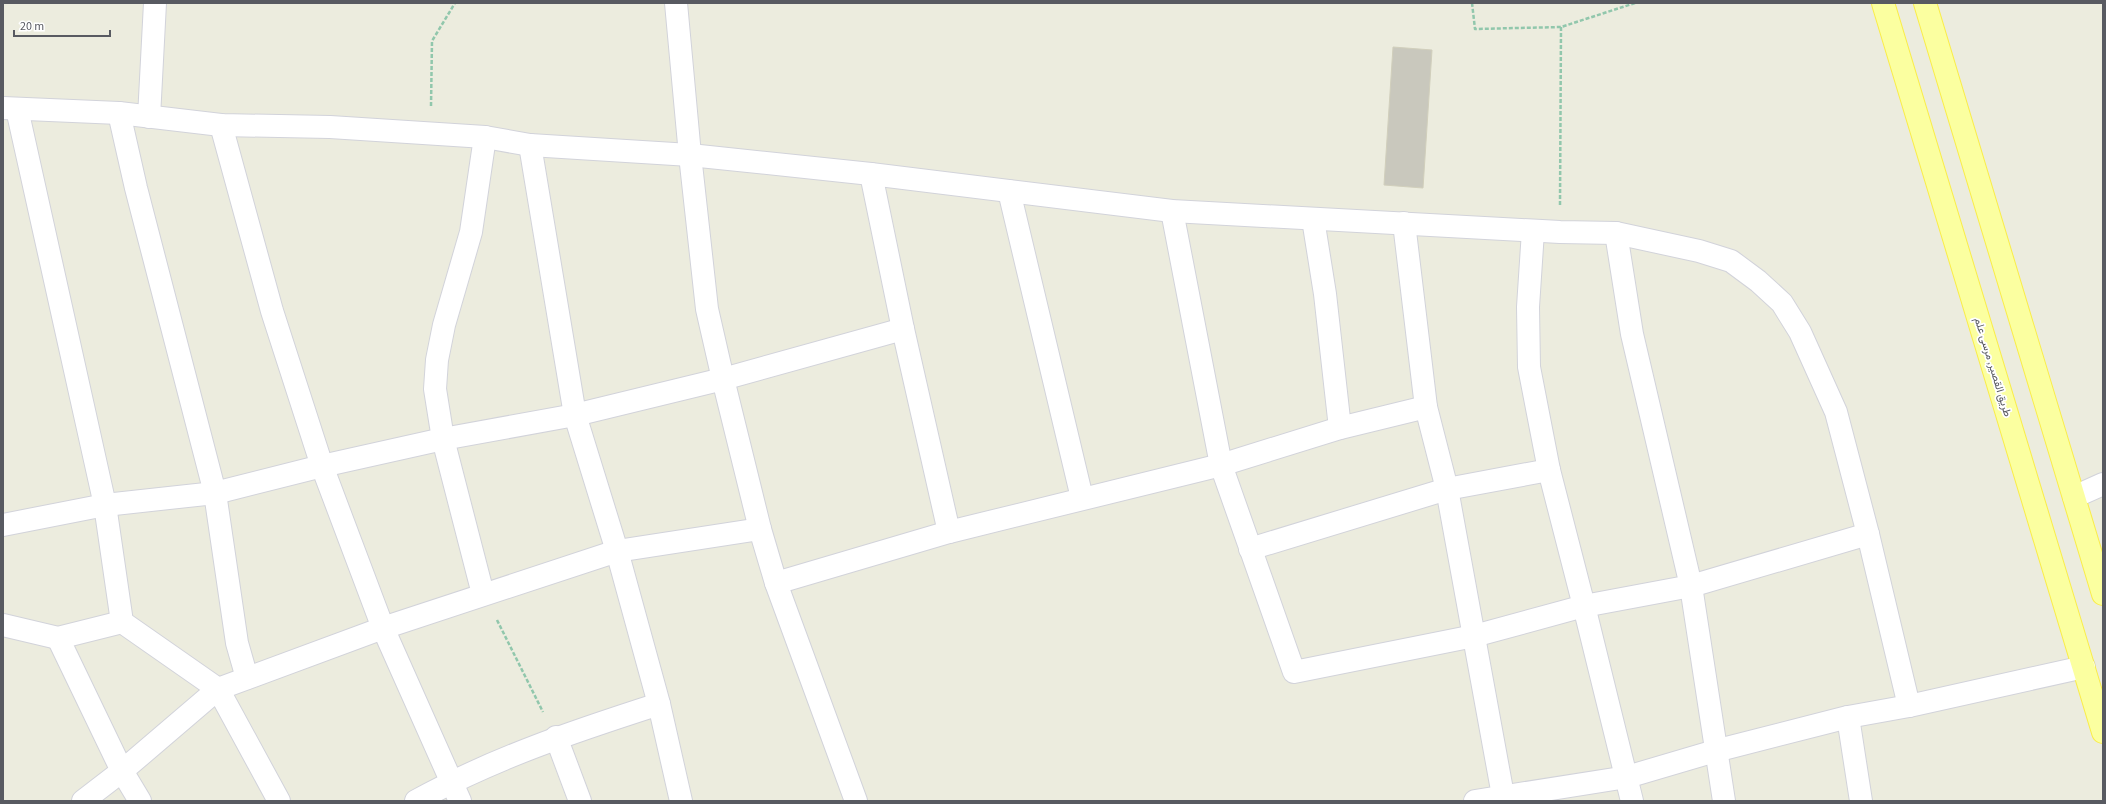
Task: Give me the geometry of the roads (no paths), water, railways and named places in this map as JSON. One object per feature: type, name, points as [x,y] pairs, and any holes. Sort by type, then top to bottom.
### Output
[{"type":"main road","name":"طريق القصير, مرسى علم","points":[[1883,3],[2103,732]]},
{"type":"main road","points":[[1925,3],[2103,594]]},
{"type":"street","points":[[149,117],[155,3]]},
{"type":"street","points":[[676,3],[690,155],[707,309],[760,529],[776,583],[856,801]]},
{"type":"street","points":[[279,801],[218,689],[122,622],[105,505],[10,108],[119,113],[221,125],[330,127],[485,137],[530,145],[690,155],[1009,190],[1172,211],[1533,231],[1616,233],[1699,251],[1731,261],[1758,281],[1782,303],[1800,332],[1836,412],[1868,534],[1910,706]]},
{"type":"street","points":[[119,113],[136,188],[215,493],[237,643],[247,678]]},
{"type":"street","points":[[221,125],[272,311],[322,466],[383,628],[455,792]]},
{"type":"street","points":[[483,594],[443,439],[435,389],[437,360],[444,324],[472,232],[485,137]]},
{"type":"street","points":[[530,145],[575,415],[617,551],[659,704],[681,801]]},
{"type":"street","points":[[871,174],[903,329],[949,532]]},
{"type":"street","points":[[1009,190],[1082,498]]},
{"type":"street","points":[[1172,211],[1221,464],[1294,672],[1474,636],[1584,606],[1691,586],[1868,534]]},
{"type":"street","points":[[1313,219],[1325,294],[1340,428]]},
{"type":"street","points":[[1404,223],[1426,407],[1446,489],[1504,798]]},
{"type":"street","points":[[1533,231],[1528,307],[1529,367],[1548,470],[1584,606],[1632,801]]},
{"type":"street","points":[[1616,233],[1632,334],[1691,586],[1715,751],[1724,801]]},
{"type":"street","points":[[3,525],[105,505],[215,493],[322,466],[443,439],[575,415],[723,379],[903,329]]},
{"type":"street","points":[[776,583],[949,532],[1221,464],[1340,428],[1426,407]]},
{"type":"street","points":[[1250,549],[1446,489],[1548,470]]},
{"type":"street","points":[[2074,497],[2103,484]]},
{"type":"street","points":[[82,801],[122,771],[218,689],[383,628],[617,551],[760,529]]},
{"type":"street","points":[[3,625],[58,638],[122,622]]},
{"type":"street","points":[[58,638],[122,771],[140,801]]},
{"type":"street","points":[[1475,801],[1504,798],[1627,777],[1715,751],[1848,717],[1910,706],[2084,668]]},
{"type":"street","points":[[416,801],[455,792],[556,737],[659,704]]},
{"type":"street","points":[[1848,717],[1862,801]]},
{"type":"street","points":[[556,737],[580,801]]}]
